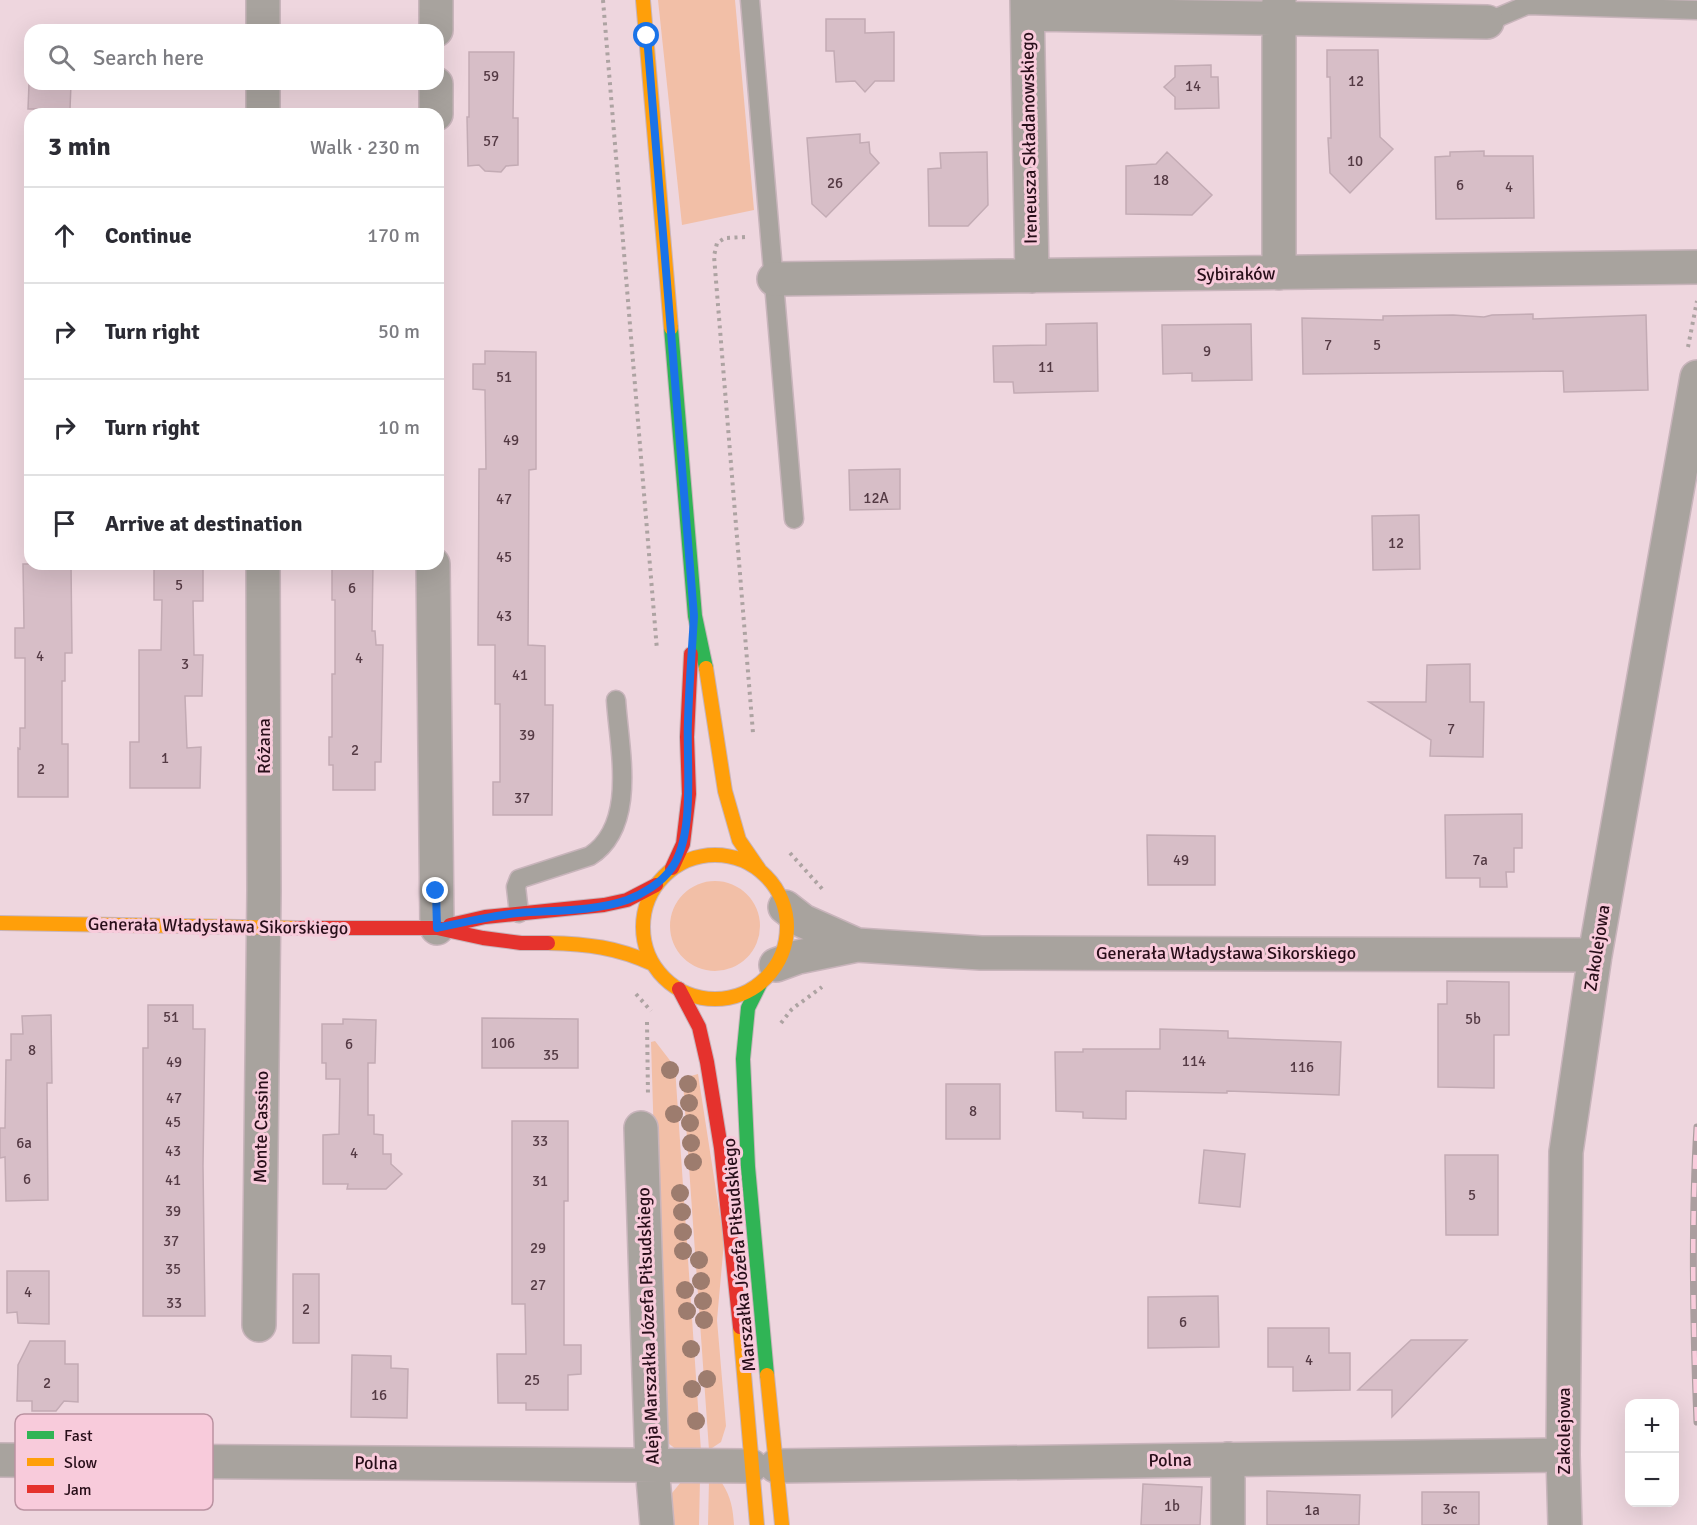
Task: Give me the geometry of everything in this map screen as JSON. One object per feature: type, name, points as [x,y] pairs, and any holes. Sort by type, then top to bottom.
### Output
[{"type":"main road","points":[[644,0],[694,616],[710,685],[726,791],[739,840],[759,869],[775,886],[785,907],[788,927],[785,947],[768,974],[742,994],[721,999],[699,997],[679,989],[665,979],[653,964],[645,945],[643,924],[646,904],[656,885],[672,868],[683,844],[689,794],[687,737],[694,616]]},
{"type":"main road","points":[[672,868],[693,858],[716,854],[739,858],[759,869]]},
{"type":"main road","name":"Generała Władysława Sikorskiego","points":[[437,928],[485,917],[604,905],[627,900],[656,885]]},
{"type":"main road","name":"Generała Władysława Sikorskiego","points":[[0,923],[263,928],[437,928],[521,943],[605,947],[629,953],[653,964]]},
{"type":"main road","name":"Marszałka Józefa Piłsudskiego","points":[[758,1525],[764,1466],[756,1263],[748,1167],[743,1059],[748,1008],[768,974]]},
{"type":"main road","name":"Marszałka Józefa Piłsudskiego","points":[[679,989],[699,1027],[707,1062],[721,1148],[734,1264],[764,1466],[782,1525]]},
{"type":"street","points":[[263,0],[263,24]]},
{"type":"street","points":[[436,0],[436,24]]},
{"type":"street","points":[[1027,7],[1279,9],[1487,22]]},
{"type":"street","name":"Ireneusza Składanowskiego","points":[[1027,7],[1032,276]]},
{"type":"street","points":[[1279,9],[1279,273]]},
{"type":"street","points":[[263,90],[263,108]]},
{"type":"street","points":[[436,90],[436,108]]},
{"type":"street","name":"Sybiraków","points":[[774,279],[1697,267]]},
{"type":"street","name":"Zakolejowa","points":[[1565,1525],[1563,1455],[1566,1152],[1595,956],[1697,376]]},
{"type":"street","name":"Różana","points":[[263,570],[263,928]]},
{"type":"street","points":[[433,570],[437,928]]},
{"type":"street","name":"Generała Władysława Sikorskiego","points":[[785,907],[803,921],[857,945]]},
{"type":"street","name":"Monte Cassino","points":[[259,1325],[263,928]]},
{"type":"street","name":"Generała Władysława Sikorskiego","points":[[768,974],[798,957],[857,945],[981,953],[1595,956]]},
{"type":"street","name":"Aleja Marszałka Józefa Piłsudskiego","points":[[641,1128],[652,1466],[657,1525]]},
{"type":"street","name":"Polna","points":[[213,1462],[764,1466],[1563,1455]]},
{"type":"street","name":"Polna","points":[[0,1460],[15,1460]]},
{"type":"street","points":[[1227,1460],[1228,1525]]},
{"type":"lane","points":[[750,0],[794,519]]},
{"type":"lane","points":[[1487,22],[1527,5],[1697,10]]},
{"type":"lane","points":[[519,913],[516,887],[519,879],[590,856],[599,850],[615,828],[622,797],[616,700]]},
{"type":"path","points":[[603,0],[657,656]]},
{"type":"path","points":[[753,733],[714,256],[717,243],[725,238],[771,236]]},
{"type":"path","points":[[785,849],[831,899]]},
{"type":"path","points":[[779,1026],[792,1009],[825,985]]},
{"type":"path","points":[[632,987],[653,1014]]},
{"type":"path","points":[[641,1128],[649,1118],[647,1022]]},
{"type":"shaded area","points":[[658,0],[735,0],[754,210],[682,225]]},
{"type":"shaded area","points":[[715,881],[732,885],[747,894],[756,909],[760,926],[756,943],[747,958],[732,967],[715,971],[698,967],[683,958],[674,943],[670,926],[674,909],[683,894],[698,885]]},
{"type":"shaded area","points":[[655,1041],[675,1067],[701,1451],[682,1454],[663,1439],[651,1042]]},
{"type":"shaded area","points":[[698,1074],[724,1242],[717,1320],[726,1426],[721,1442],[709,1450],[683,1082],[687,1077]]},
{"type":"shaded area","points":[[700,1479],[699,1525],[670,1525],[668,1498],[681,1482]]},
{"type":"shaded area","points":[[709,1480],[722,1483],[725,1488],[731,1503],[734,1525],[708,1525]]},
{"type":"building","points":[[826,19],[865,19],[865,33],[894,32],[894,81],[875,81],[865,92],[855,81],[836,82],[834,51],[826,51]]},
{"type":"building","points":[[1327,50],[1378,50],[1380,137],[1393,149],[1350,193],[1330,173],[1328,138],[1331,138],[1330,77],[1327,77]]},
{"type":"building","points":[[469,52],[514,52],[513,118],[518,118],[518,165],[506,166],[501,172],[485,171],[479,165],[468,166]]},
{"type":"building","points":[[1211,65],[1211,77],[1218,77],[1219,108],[1175,109],[1175,97],[1164,87],[1175,77],[1175,66]]},
{"type":"building","points":[[29,90],[71,90],[70,108],[28,108]]},
{"type":"building","points":[[860,134],[860,143],[869,142],[870,153],[879,163],[826,217],[812,204],[807,138]]},
{"type":"building","points":[[1484,151],[1484,156],[1533,156],[1534,218],[1436,219],[1435,157],[1450,156],[1450,152]]},
{"type":"building","points":[[987,152],[988,205],[968,226],[929,226],[928,169],[941,168],[940,153]]},
{"type":"building","points":[[1167,152],[1212,195],[1192,215],[1126,214],[1126,166],[1156,164]]},
{"type":"building","points":[[1533,314],[1533,319],[1646,315],[1648,390],[1564,392],[1563,371],[1303,374],[1302,318],[1383,320],[1383,316],[1484,317]]},
{"type":"building","points":[[1097,323],[1098,391],[1014,393],[1013,382],[994,382],[993,346],[1046,345],[1046,324]]},
{"type":"building","points":[[1251,324],[1252,380],[1192,381],[1192,373],[1163,374],[1162,325]]},
{"type":"building","points":[[485,351],[536,352],[536,469],[529,470],[528,645],[545,646],[545,705],[553,705],[552,815],[493,815],[493,782],[500,782],[500,704],[495,704],[495,645],[478,645],[479,469],[486,469],[485,390],[473,389],[473,364],[485,364]]},
{"type":"building","points":[[900,469],[900,509],[850,510],[849,470]]},
{"type":"building","points":[[1419,515],[1420,569],[1373,570],[1372,516]]},
{"type":"building","points":[[23,564],[24,570],[71,570],[72,653],[65,653],[65,681],[62,681],[62,744],[68,744],[68,797],[18,797],[20,728],[25,728],[25,658],[15,658],[15,628],[24,628]]},
{"type":"building","points":[[154,570],[203,570],[203,601],[193,601],[194,655],[203,655],[202,696],[185,696],[187,748],[201,747],[200,788],[130,788],[130,742],[139,742],[139,650],[161,650],[162,600],[154,600]]},
{"type":"building","points":[[332,570],[373,570],[372,631],[375,631],[376,645],[383,645],[381,762],[375,762],[375,790],[333,790],[333,765],[329,765],[329,737],[332,737],[332,674],[335,674],[335,600],[332,600]]},
{"type":"building","points":[[1470,664],[1470,702],[1484,702],[1483,757],[1430,756],[1431,740],[1369,702],[1426,702],[1427,665]]},
{"type":"building","points":[[1522,814],[1522,848],[1514,848],[1514,872],[1506,872],[1507,887],[1480,887],[1480,878],[1446,878],[1445,815]]},
{"type":"building","points":[[1147,835],[1215,836],[1215,885],[1148,885]]},
{"type":"building","points":[[1447,981],[1509,982],[1509,1035],[1494,1035],[1494,1088],[1438,1087],[1438,1004],[1447,1004]]},
{"type":"building","points":[[148,1005],[193,1005],[193,1029],[205,1029],[203,1166],[205,1316],[143,1316],[143,1048],[148,1048]]},
{"type":"building","points":[[51,1015],[52,1083],[47,1083],[48,1200],[6,1201],[5,1157],[0,1158],[0,1128],[5,1128],[6,1060],[11,1060],[11,1034],[23,1034],[22,1016]]},
{"type":"building","points":[[482,1018],[578,1019],[578,1068],[482,1068]]},
{"type":"building","points":[[343,1019],[376,1020],[375,1063],[368,1063],[368,1115],[374,1115],[374,1134],[383,1135],[383,1154],[391,1154],[391,1164],[402,1174],[386,1189],[347,1189],[348,1184],[323,1184],[323,1135],[339,1134],[340,1079],[326,1079],[326,1063],[322,1063],[322,1024],[343,1024]]},
{"type":"building","points":[[1160,1029],[1228,1031],[1228,1038],[1341,1042],[1339,1095],[1227,1091],[1227,1093],[1126,1091],[1126,1119],[1083,1118],[1083,1112],[1056,1111],[1055,1052],[1083,1052],[1083,1049],[1160,1049]]},
{"type":"building","points":[[946,1084],[1000,1084],[1000,1139],[946,1139]]},
{"type":"building","points":[[512,1121],[568,1121],[568,1201],[564,1201],[564,1345],[581,1345],[581,1374],[568,1375],[568,1410],[526,1410],[526,1403],[498,1403],[497,1354],[526,1354],[525,1304],[512,1304]]},
{"type":"building","points":[[1204,1150],[1245,1154],[1240,1207],[1199,1203]]},
{"type":"building","points":[[1445,1155],[1498,1155],[1498,1235],[1446,1235]]},
{"type":"building","points":[[7,1271],[49,1271],[49,1324],[18,1323],[17,1312],[7,1313]]},
{"type":"building","points":[[293,1274],[319,1274],[319,1343],[293,1343]]},
{"type":"building","points":[[1218,1296],[1219,1347],[1148,1348],[1148,1297]]},
{"type":"building","points":[[1268,1328],[1329,1328],[1329,1353],[1350,1353],[1350,1390],[1293,1391],[1293,1367],[1268,1367]]},
{"type":"building","points":[[1411,1340],[1467,1340],[1392,1417],[1392,1390],[1358,1390]]},
{"type":"building","points":[[30,1341],[65,1341],[65,1364],[78,1364],[78,1402],[64,1401],[56,1411],[32,1411],[32,1401],[17,1401],[18,1365]]},
{"type":"building","points":[[352,1355],[391,1356],[391,1368],[408,1369],[407,1418],[351,1417]]},
{"type":"building","points":[[1143,1484],[1202,1487],[1200,1525],[1141,1525]]},
{"type":"building","points":[[1267,1491],[1360,1495],[1359,1525],[1267,1525]]},
{"type":"building","points":[[1422,1492],[1479,1492],[1479,1525],[1422,1525]]},
{"type":"railway","points":[[1697,1127],[1693,1274],[1697,1422]]},
{"type":"traffic: fast","points":[[671,328],[695,616],[706,668]]},
{"type":"traffic: fast","points":[[760,984],[748,1008],[743,1059],[748,1167],[767,1375]]},
{"type":"traffic: slow","points":[[643,0],[671,328]]},
{"type":"traffic: slow","points":[[706,668],[725,791],[739,840],[759,869]]},
{"type":"traffic: slow","points":[[715,855],[729,856],[743,861],[766,876],[781,899],[786,913],[787,927],[786,941],[781,955],[766,978],[743,993],[729,998],[715,999],[701,998],[687,993],[664,978],[649,955],[644,941],[643,927],[644,913],[649,899],[664,876],[687,861],[701,856],[715,855]]},
{"type":"traffic: slow","points":[[0,923],[297,928]]},
{"type":"traffic: slow","points":[[548,943],[602,948],[640,958],[653,964]]},
{"type":"traffic: slow","points":[[740,1327],[757,1525]]},
{"type":"traffic: slow","points":[[767,1375],[782,1525]]},
{"type":"traffic: jam","points":[[672,868],[683,844],[689,794],[687,737],[691,654]]},
{"type":"traffic: jam","points":[[450,925],[485,917],[604,905],[627,900],[656,885]]},
{"type":"traffic: jam","points":[[297,928],[437,928],[483,938],[521,943],[548,943]]},
{"type":"traffic: jam","points":[[679,989],[699,1027],[707,1062],[721,1148],[740,1327]]},
{"type":"route","points":[[436,891],[437,928],[485,917],[604,905],[627,900],[656,885],[672,868],[683,844],[689,794],[687,737],[694,616],[647,36]]}]
